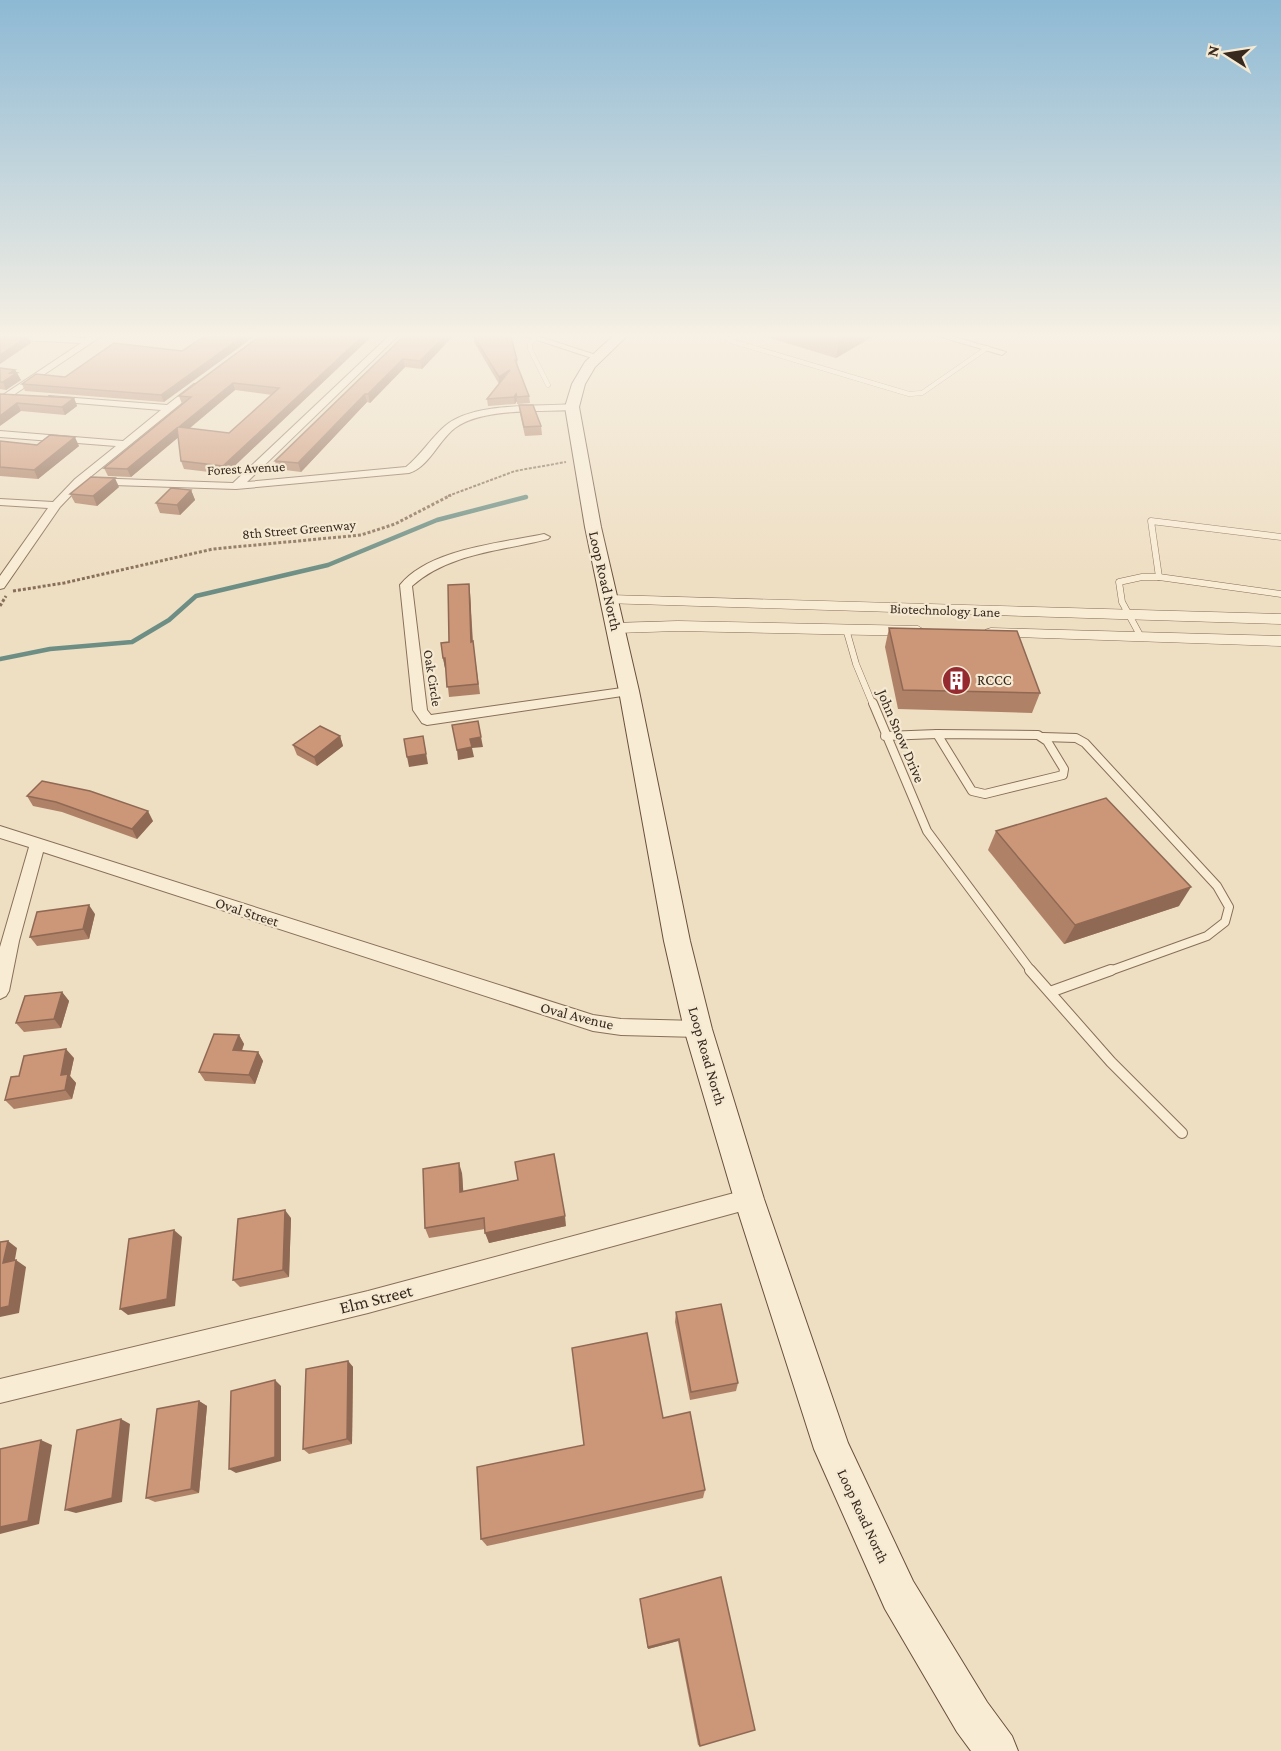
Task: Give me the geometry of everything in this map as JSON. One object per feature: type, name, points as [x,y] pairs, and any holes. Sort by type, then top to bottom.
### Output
[{"type":"main road","name":"Loop Road North","points":[[573,415],[677,941],[698,1029],[749,1199],[832,1449],[899,1595],[972,1716],[998,1751]]},
{"type":"street","points":[[0,585],[56,505],[79,481],[160,415]]},
{"type":"street","points":[[236,486],[311,415]]},
{"type":"street","name":"Forest Avenue","points":[[79,481],[236,486],[409,470],[420,463],[452,425],[483,415]]},
{"type":"street","points":[[0,434],[123,444]]},
{"type":"street","points":[[0,502],[56,505]]},
{"type":"street","name":"Oak Circle","points":[[544,537],[465,554],[423,570],[406,585],[420,710],[427,720],[629,691]]},
{"type":"street","name":"Biotechnology Lane","points":[[609,600],[1281,619]]},
{"type":"street","name":"Biotechnology Lane","points":[[616,628],[678,626],[939,632]]},
{"type":"street","name":"Biotechnology Lane","points":[[974,633],[1281,641]]},
{"type":"street","name":"Oval Street","points":[[0,832],[493,993]]},
{"type":"street","points":[[0,991],[10,941],[38,843]]},
{"type":"street","name":"Oval Avenue","points":[[493,993],[593,1023],[698,1029]]},
{"type":"street","name":"Elm Street","points":[[0,1391],[368,1302],[749,1199]]},
{"type":"lane","points":[[1160,577],[1151,521],[1281,537]]},
{"type":"lane","points":[[1141,638],[1120,596],[1117,587],[1119,582],[1142,577],[1160,577],[1281,594]]},
{"type":"lane","name":"John Snow Drive","points":[[846,629],[856,664],[885,736],[927,831],[939,849],[1024,963],[1111,1062],[1182,1132]]},
{"type":"lane","points":[[885,736],[1006,733],[1076,738],[1084,743],[1217,886],[1228,907],[1225,922],[1207,936],[1050,992]]},
{"type":"lane","points":[[937,734],[972,790],[985,794],[1063,775],[1064,770],[1043,737]]},
{"type":"path","name":"8th Street Greenway","points":[[10,591],[60,584],[173,557],[228,547],[366,533],[392,525],[436,502],[488,480],[531,466],[581,460]]},
{"type":"building","points":[[169,415],[194,415],[179,427],[229,433],[249,415],[278,415],[223,466],[181,461],[177,428],[127,469],[104,468]]},
{"type":"building","points":[[323,415],[345,415],[298,463],[275,461]]},
{"type":"building","points":[[521,415],[537,415],[541,426],[524,427]]},
{"type":"building","points":[[50,435],[75,437],[34,470],[0,467],[0,441],[37,445]]},
{"type":"building","points":[[91,477],[115,478],[93,496],[70,494]]},
{"type":"building","points":[[171,488],[191,490],[177,505],[156,503]]},
{"type":"building","points":[[469,584],[471,642],[473,641],[478,684],[447,687],[445,658],[443,658],[441,643],[449,642],[448,585]]},
{"type":"building","name":"RCCC","points":[[889,628],[1017,631],[1040,693],[903,690]]},
{"type":"building","points":[[478,721],[481,737],[470,739],[472,747],[457,750],[452,725]]},
{"type":"building","points":[[320,726],[340,736],[314,757],[293,745]]},
{"type":"building","points":[[423,736],[426,754],[407,757],[404,739]]},
{"type":"building","points":[[42,781],[90,791],[148,811],[132,829],[56,802],[27,796]]},
{"type":"building","points":[[1106,798],[1191,887],[1075,925],[996,831]]},
{"type":"building","points":[[89,905],[83,929],[30,937],[37,912]]},
{"type":"building","points":[[62,992],[54,1019],[16,1023],[25,996]]},
{"type":"building","points":[[214,1034],[239,1035],[233,1050],[258,1052],[249,1075],[199,1072]]},
{"type":"building","points":[[66,1049],[61,1075],[68,1074],[65,1090],[5,1100],[11,1077],[19,1076],[24,1056]]},
{"type":"building","points":[[554,1154],[565,1216],[485,1233],[484,1218],[425,1228],[423,1169],[459,1163],[460,1192],[518,1180],[515,1162]]},
{"type":"building","points":[[285,1210],[283,1270],[233,1280],[238,1219]]},
{"type":"building","points":[[174,1230],[167,1299],[120,1309],[129,1239]]},
{"type":"building","points":[[8,1241],[3,1263],[16,1260],[9,1306],[0,1308],[0,1242]]},
{"type":"building","points":[[721,1304],[738,1383],[691,1392],[676,1312]]},
{"type":"building","points":[[647,1333],[663,1418],[690,1412],[705,1490],[481,1539],[477,1467],[584,1445],[572,1348]]},
{"type":"building","points":[[348,1361],[347,1439],[303,1449],[306,1369]]},
{"type":"building","points":[[275,1380],[275,1457],[229,1469],[231,1391]]},
{"type":"building","points":[[199,1401],[191,1489],[146,1498],[157,1409]]},
{"type":"building","points":[[121,1419],[112,1498],[65,1510],[77,1430]]},
{"type":"building","points":[[41,1440],[28,1521],[0,1527],[0,1449]]},
{"type":"building","points":[[721,1577],[755,1730],[700,1746],[679,1639],[648,1647],[640,1599]]},
{"type":"waterway","points":[[0,659],[50,649],[132,642],[169,620],[196,596],[328,565],[437,520],[526,497]]},
{"type":"place","name":"RCCC","points":[[956,680]]}]
